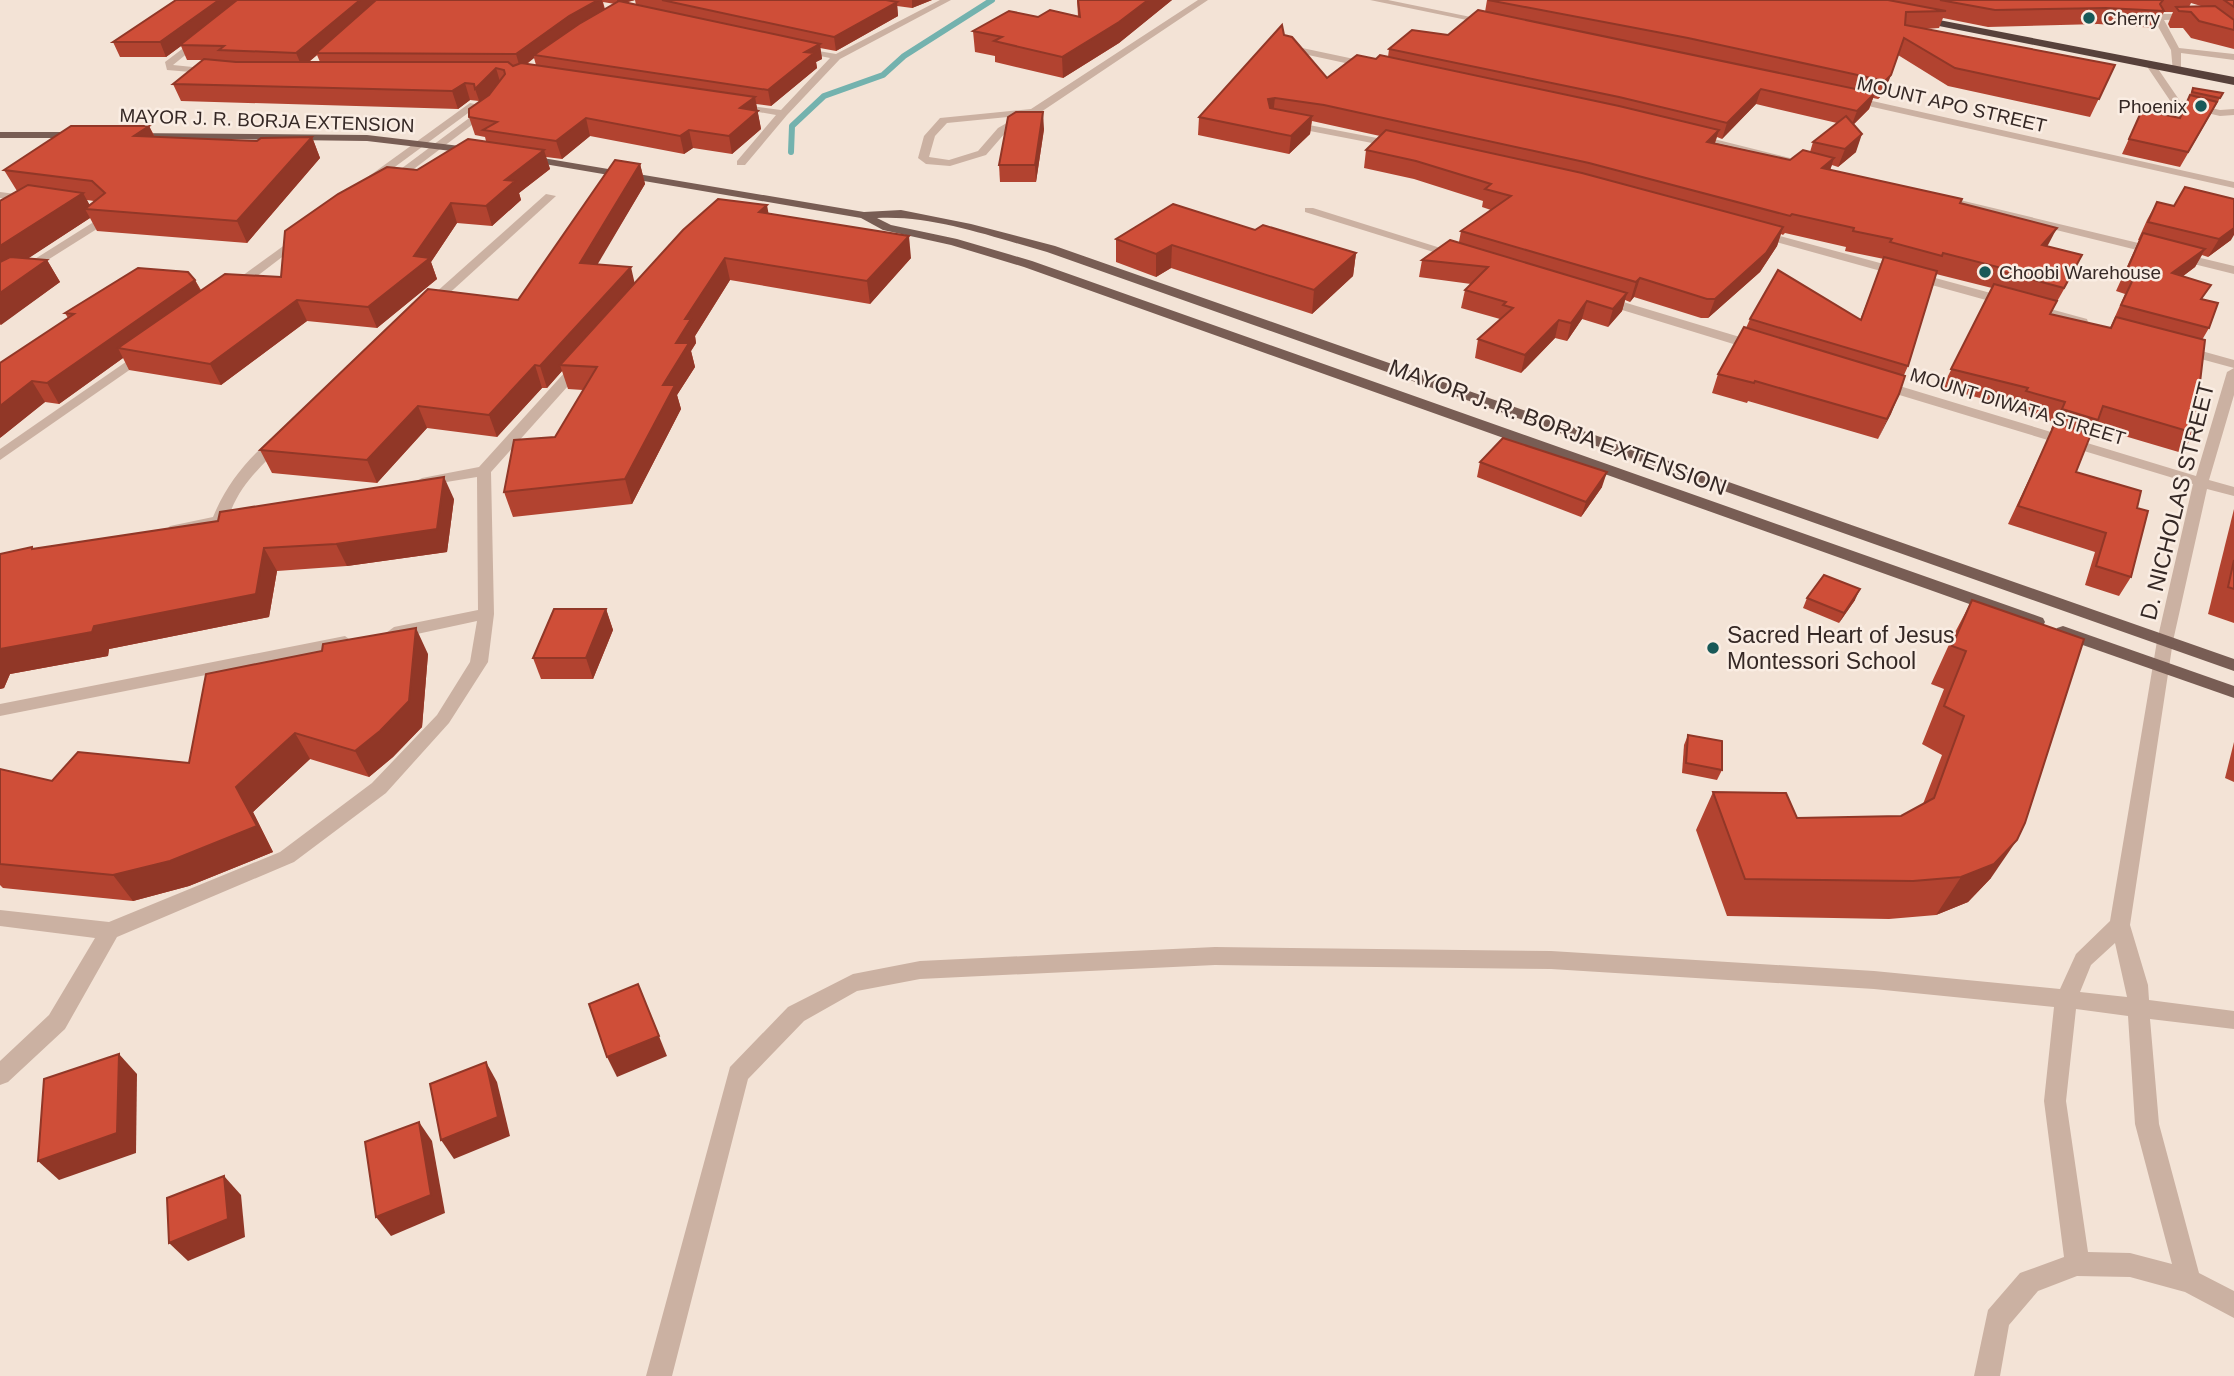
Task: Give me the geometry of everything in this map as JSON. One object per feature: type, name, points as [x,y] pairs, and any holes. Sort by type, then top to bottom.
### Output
[{"type":"highway","points":[[1905,16],[2234,81]]},
{"type":"main road","name":"MAYOR J. R. BORJA EXTENSION","points":[[0,135],[94,135]]},
{"type":"main road","name":"MAYOR J. R. BORJA EXTENSION","points":[[121,135],[338,138],[421,143],[485,152]]},
{"type":"main road","name":"MAYOR J. R. BORJA EXTENSION","points":[[513,156],[864,215],[901,213],[971,227],[1051,249],[2234,664]]},
{"type":"main road","name":"MAYOR J. R. BORJA EXTENSION","points":[[864,215],[887,228],[953,242],[1028,264],[2234,692]]},
{"type":"main road","points":[[1208,327],[1229,311]]},
{"type":"main road","points":[[1514,436],[1529,415]]},
{"type":"street","points":[[741,163],[783,113],[837,57],[947,0]]},
{"type":"street","points":[[1034,112],[944,120],[936,124],[925,147],[923,159],[939,163],[966,160],[982,153],[1002,130],[1034,112],[1204,0]]},
{"type":"street","points":[[1374,0],[1505,25]]},
{"type":"street","points":[[2176,70],[2176,50],[2160,18],[2209,17],[2186,5]]},
{"type":"street","points":[[905,12],[918,15]]},
{"type":"street","points":[[213,29],[168,64],[170,68],[183,71],[219,72]]},
{"type":"street","points":[[783,46],[837,57]]},
{"type":"street","points":[[1287,48],[1383,68]]},
{"type":"street","points":[[2176,50],[2234,57]]},
{"type":"street","points":[[2151,65],[2171,98],[2177,103],[2220,113],[2234,112]]},
{"type":"street","points":[[494,97],[488,109],[440,145],[366,191],[421,143],[470,107],[494,97]]},
{"type":"street","name":"MOUNT APO STREET","points":[[1844,97],[2234,185]]},
{"type":"street","points":[[728,104],[783,113]]},
{"type":"street","points":[[1273,121],[1410,148]]},
{"type":"street","points":[[1682,134],[1803,164]]},
{"type":"street","points":[[1924,194],[2234,271]]},
{"type":"street","points":[[0,195],[13,203],[39,200]]},
{"type":"street","points":[[417,315],[550,196]]},
{"type":"street","points":[[0,286],[68,244],[106,216],[107,211],[96,207]]},
{"type":"street","points":[[1309,210],[1469,259]]},
{"type":"street","points":[[219,299],[318,226]]},
{"type":"street","points":[[1740,230],[2101,327]]},
{"type":"street","points":[[1588,295],[1775,352]]},
{"type":"street","points":[[2167,345],[2234,363]]},
{"type":"street","points":[[0,456],[153,347]]},
{"type":"street","points":[[405,485],[484,471],[586,357]]},
{"type":"street","name":"D. NICHOLAS STREET","points":[[2120,925],[2165,641],[2201,482],[2234,372]]},
{"type":"street","name":"MOUNT DIWATA STREET","points":[[1868,380],[2234,492]]},
{"type":"street","points":[[220,519],[230,491],[243,473],[285,434]]},
{"type":"street","points":[[0,918],[110,931],[286,857],[379,788],[443,719],[479,662],[486,614],[484,471]]},
{"type":"street","points":[[155,533],[260,512]]},
{"type":"street","points":[[0,710],[486,614]]},
{"type":"street","points":[[2077,1264],[2055,1101],[2066,999],[2083,960],[2120,925],[2137,985],[2147,1124],[2189,1281]]},
{"type":"street","points":[[0,1075],[57,1022],[110,931]]},
{"type":"street","points":[[659,1376],[738,1074],[796,1014],[853,983],[920,970],[1215,956],[1550,960],[1847,978],[2066,999],[2234,1020]]},
{"type":"street","points":[[1987,1376],[1997,1320],[2029,1282],[2077,1264],[2130,1265],[2189,1281],[2234,1305]]},
{"type":"building","points":[[176,0],[219,0],[160,42],[113,42]]},
{"type":"building","points":[[237,0],[360,0],[296,53],[219,50],[224,46],[180,45]]},
{"type":"building","points":[[376,0],[598,0],[569,16],[516,54],[316,53]]},
{"type":"building","points":[[662,0],[886,0],[897,2],[834,37]]},
{"type":"building","points":[[1078,0],[1148,0],[1119,22],[1062,57],[994,41],[1002,37],[973,31],[1009,11],[1038,17],[1050,10],[1080,17]]},
{"type":"building","points":[[1488,0],[1888,0],[1946,11],[1906,12],[1905,25],[2115,65],[2099,99],[1955,68],[1904,38],[1891,75],[1885,81],[1688,38]]},
{"type":"building","points":[[1940,0],[2163,0],[2160,4],[2164,11],[2106,8],[1995,10]]},
{"type":"building","points":[[2224,0],[2234,0],[2234,7]]},
{"type":"building","points":[[619,1],[820,44],[805,52],[814,53],[768,90],[534,55]]},
{"type":"building","points":[[2215,6],[2234,20],[2234,30],[2199,21],[2191,12],[2179,11],[2176,7]]},
{"type":"building","points":[[1478,10],[1875,93],[1857,111],[1761,89],[1727,123],[1619,97],[1389,49],[1412,30],[1448,35]]},
{"type":"building","points":[[1282,25],[1284,35],[1292,37],[1327,78],[1357,55],[1376,59],[1380,55],[1619,106],[1719,130],[1707,142],[1790,160],[1803,150],[1834,158],[1822,168],[1962,199],[1960,203],[2057,228],[2042,245],[2082,255],[2064,288],[2000,271],[2002,268],[1890,242],[1892,239],[1853,231],[1854,228],[1792,214],[1790,216],[1589,163],[1324,105],[1268,99],[1270,108],[1312,116],[1291,136],[1199,117]]},
{"type":"building","points":[[204,59],[236,62],[508,62],[513,66],[521,63],[755,97],[740,108],[758,111],[729,136],[689,130],[680,136],[586,118],[556,141],[483,130],[497,122],[469,117],[469,109],[489,95],[505,74],[504,70],[496,68],[475,89],[474,84],[465,83],[452,91],[173,84]]},
{"type":"building","points":[[2193,88],[2223,93],[2220,98],[2192,92]]},
{"type":"building","points":[[2190,95],[2217,102],[2188,152],[2129,139],[2142,110],[2180,118]]},
{"type":"building","points":[[1016,112],[1043,112],[1035,165],[999,165],[1008,117]]},
{"type":"building","points":[[1846,116],[1862,134],[1845,149],[1813,142]]},
{"type":"building","points":[[71,126],[149,126],[134,136],[257,141],[261,138],[312,137],[237,221],[85,209],[105,193],[92,181],[4,170]]},
{"type":"building","points":[[1386,130],[1582,173],[1783,227],[1766,253],[1715,299],[1707,299],[1640,278],[1636,282],[1461,231],[1511,196],[1485,189],[1491,184],[1416,161],[1366,150]]},
{"type":"building","points":[[468,139],[544,150],[505,180],[515,181],[486,206],[451,203],[414,256],[430,258],[368,307],[297,300],[210,364],[118,348],[225,274],[281,277],[285,231],[338,194],[387,167],[417,170]]},
{"type":"building","points":[[615,160],[640,164],[580,263],[631,267],[540,366],[535,365],[489,415],[418,406],[367,460],[260,450],[428,289],[518,300]]},
{"type":"building","points":[[28,185],[83,193],[0,246],[0,201]]},
{"type":"building","points":[[2185,187],[2234,199],[2234,228],[2219,239],[2148,222],[2157,202],[2174,206]]},
{"type":"building","points":[[718,199],[767,205],[759,212],[909,236],[867,281],[725,258],[685,319],[691,319],[676,343],[689,343],[663,385],[675,385],[625,479],[504,492],[514,440],[555,437],[597,367],[560,365],[683,230]]},
{"type":"building","points":[[1173,204],[1255,230],[1263,225],[1356,253],[1314,290],[1172,245],[1156,254],[1116,239]]},
{"type":"building","points":[[2143,233],[2205,249],[2172,273],[2211,285],[2201,299],[2218,303],[2209,328],[2121,305],[2135,275],[2126,272]]},
{"type":"building","points":[[1450,240],[1627,293],[1613,309],[1587,301],[1571,323],[1559,320],[1525,355],[1478,339],[1513,308],[1503,305],[1506,302],[1465,290],[1488,267],[1422,260]]},
{"type":"building","points":[[10,257],[47,260],[0,293],[0,262]]},
{"type":"building","points":[[1884,257],[1937,271],[1908,366],[1750,319],[1778,270],[1861,320]]},
{"type":"building","points":[[138,268],[188,272],[195,280],[47,383],[32,381],[0,406],[0,363],[74,314],[65,313]]},
{"type":"building","points":[[1994,284],[2057,301],[2050,314],[2111,328],[2116,317],[2205,340],[2194,433],[2103,406],[2098,420],[2062,409],[2065,402],[2026,391],[2028,388],[1951,369]]},
{"type":"building","points":[[1744,327],[1905,376],[1887,419],[1755,381],[1754,383],[1718,374]]},
{"type":"building","points":[[2055,423],[2091,434],[2076,472],[2141,491],[2137,508],[2148,511],[2131,577],[2096,566],[2106,533],[2018,506]]},
{"type":"building","points":[[1503,438],[1607,472],[1586,502],[1480,462]]},
{"type":"building","points":[[444,477],[437,529],[336,544],[264,548],[256,594],[94,626],[92,632],[0,649],[0,554],[32,547],[218,521],[220,512]]},
{"type":"building","points":[[2234,560],[2234,589],[2228,587]]},
{"type":"building","points":[[1824,575],[1860,589],[1844,613],[1807,598]]},
{"type":"building","points":[[1972,600],[2084,639],[2025,823],[2017,840],[1994,864],[1961,877],[1913,881],[1745,879],[1713,792],[1786,793],[1797,818],[1901,816],[1934,798],[1964,716],[1944,706],[1966,651],[1952,646]]},
{"type":"building","points":[[554,609],[606,609],[586,658],[533,658]]},
{"type":"building","points":[[416,628],[409,701],[380,731],[355,751],[295,733],[236,787],[257,826],[170,861],[113,875],[0,864],[0,769],[52,781],[78,752],[189,763],[206,674],[322,651],[323,644]]},
{"type":"building","points":[[1688,735],[1722,741],[1722,770],[1686,763]]},
{"type":"building","points":[[638,984],[659,1036],[607,1057],[589,1004]]},
{"type":"building","points":[[119,1054],[117,1133],[38,1161],[44,1079]]},
{"type":"building","points":[[486,1062],[498,1117],[441,1140],[430,1084]]},
{"type":"building","points":[[419,1122],[431,1195],[376,1217],[365,1142]]},
{"type":"building","points":[[224,1176],[228,1219],[169,1243],[167,1198]]},
{"type":"waterway","points":[[791,152],[792,126],[824,96],[883,75],[904,56],[992,0]]},
{"type":"place","name":"Cherry","points":[[2089,18]]},
{"type":"place","name":"Phoenix","points":[[2201,106]]},
{"type":"place","name":"Choobi Warehouse","points":[[1985,272]]},
{"type":"place","name":"Sacred Heart of Jesus Montessori School","points":[[1713,648]]}]
